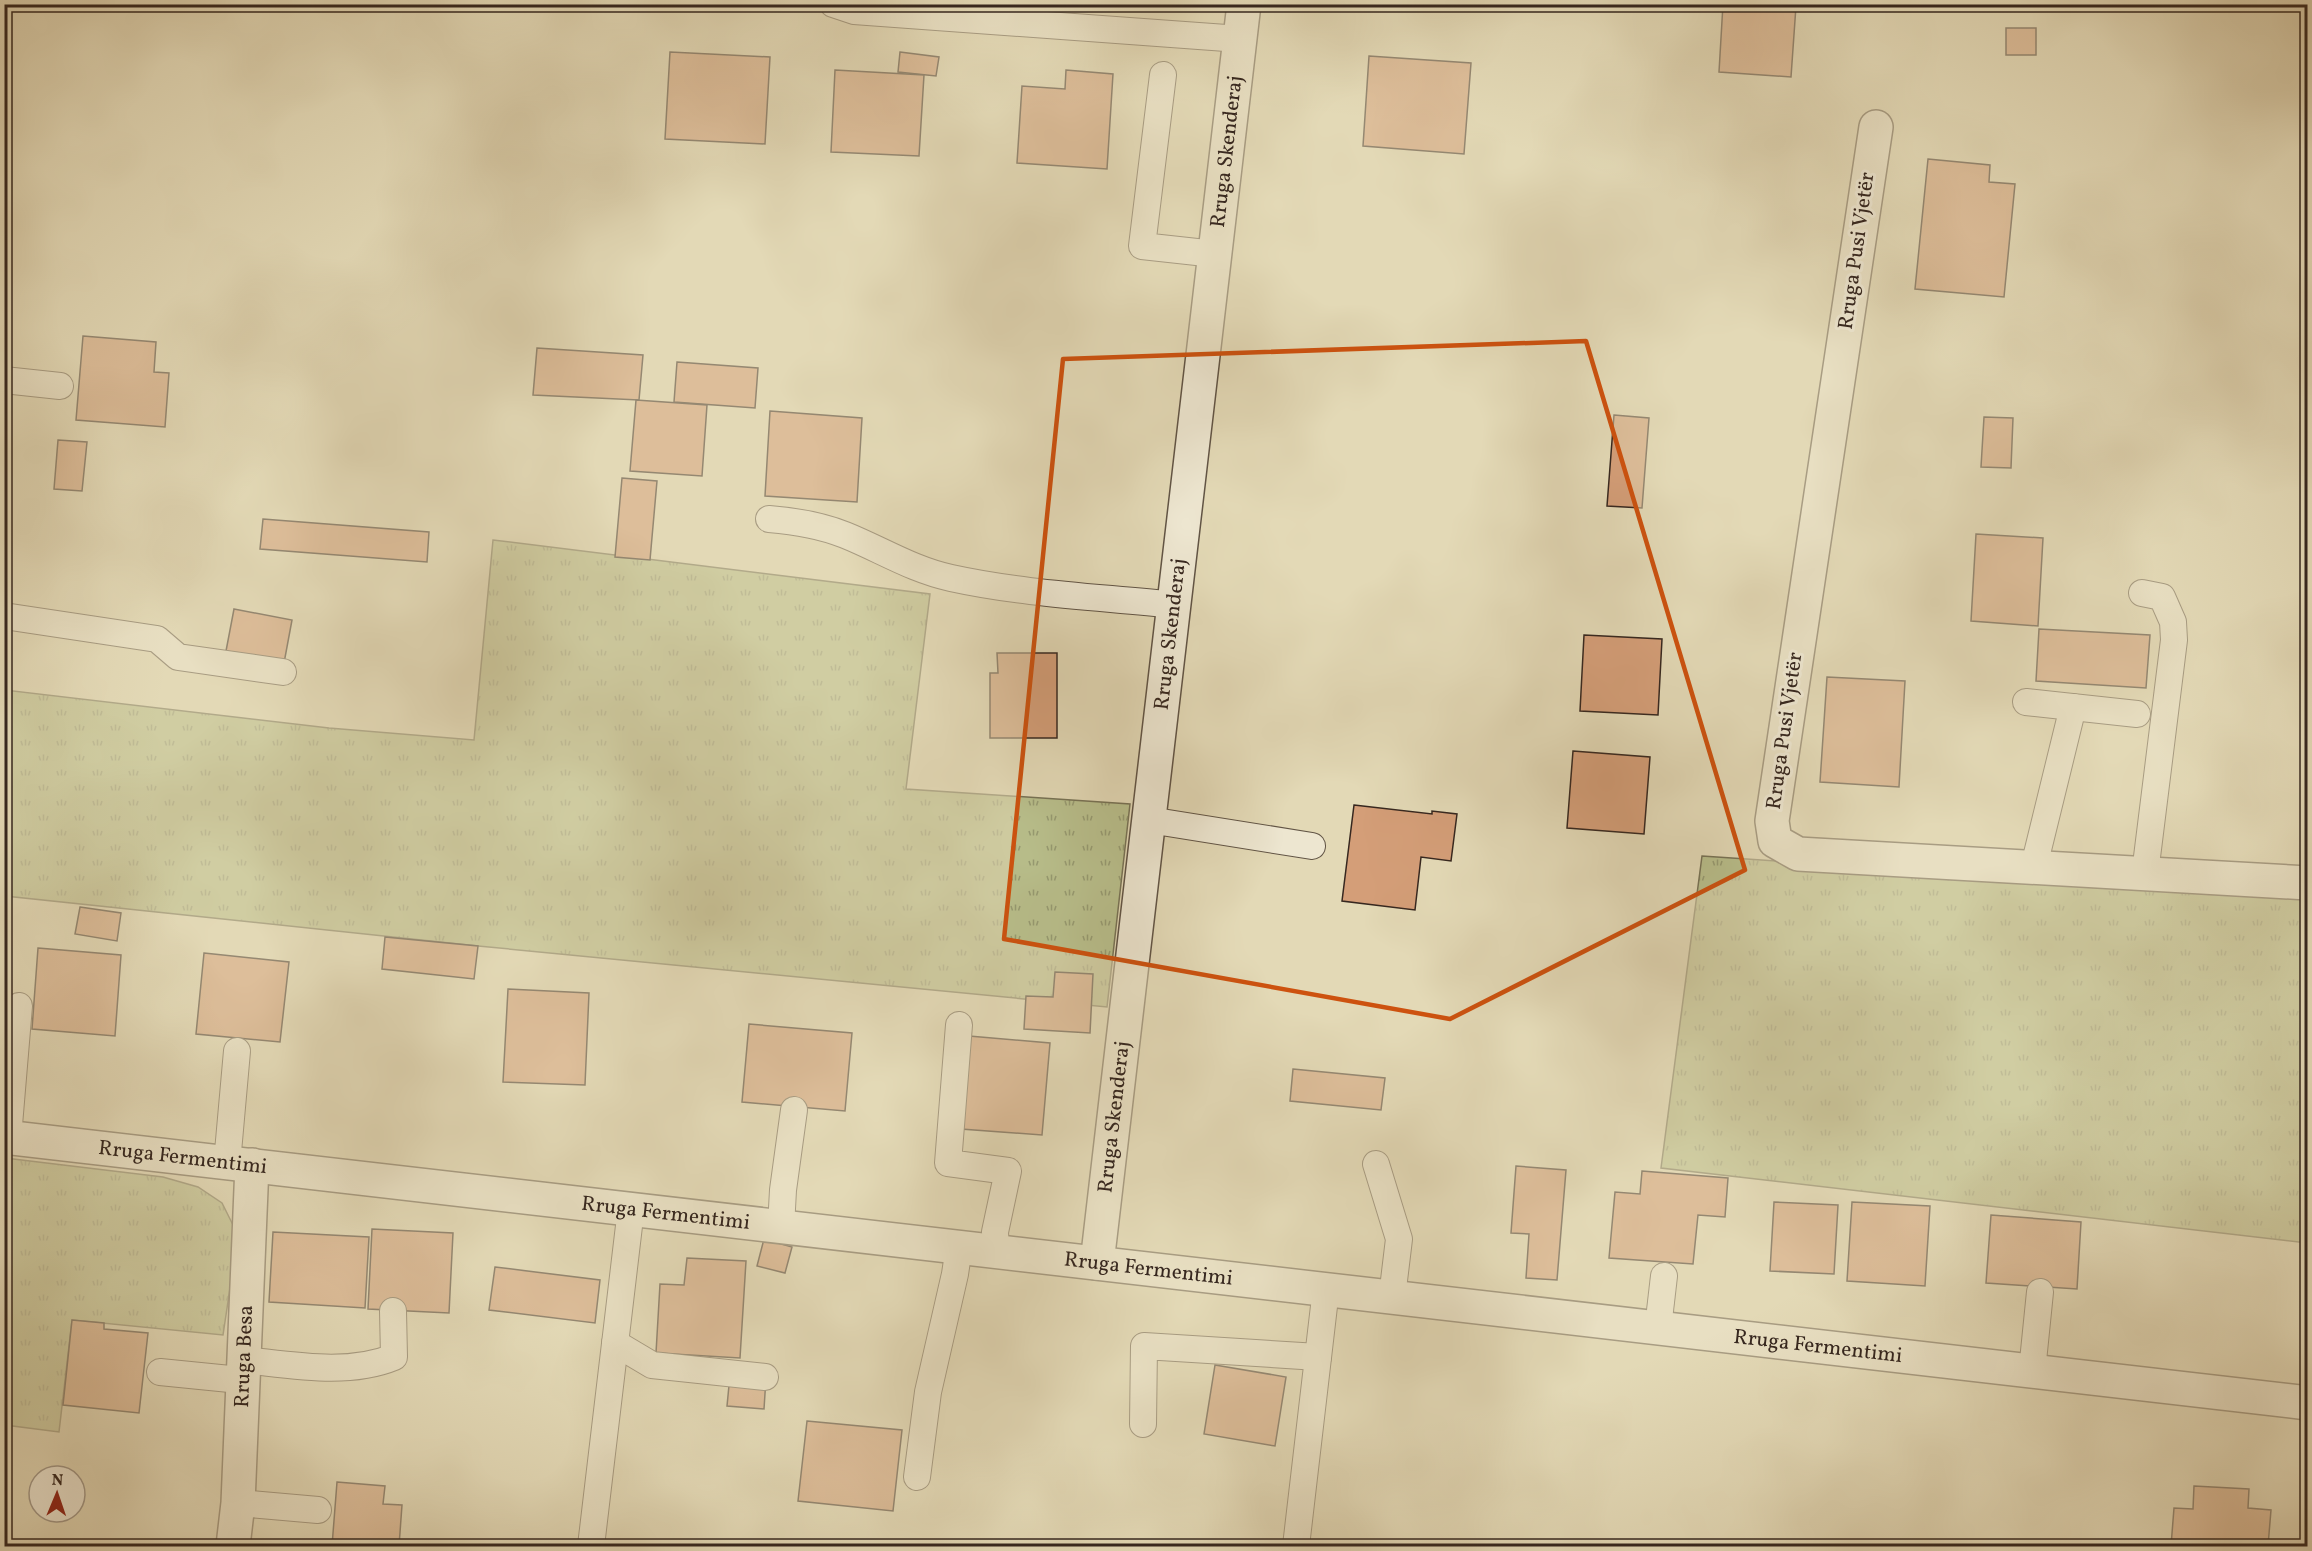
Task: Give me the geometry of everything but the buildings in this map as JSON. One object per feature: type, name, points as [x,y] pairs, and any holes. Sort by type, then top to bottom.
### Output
[{"type":"street","name":"Rruga Skenderaj","points":[[1097,1263],[1244,4]]},
{"type":"street","name":"Rruga Pusi Vjetër","points":[[1876,127],[1772,821],[1775,841],[1798,854],[2307,883]]},
{"type":"street","name":"Rruga Fermentimi","points":[[6,1137],[2307,1402]]},
{"type":"street","name":"Rruga Besa","points":[[233,1546],[238,1503],[244,1371],[239,1164]]},
{"type":"lane","points":[[833,4],[854,11],[1240,39]]},
{"type":"lane","points":[[1163,75],[1142,246],[1215,254]]},
{"type":"lane","points":[[4,380],[60,386]]},
{"type":"lane","points":[[769,519],[804,522],[844,534],[892,557],[949,578],[1035,591],[1174,605]]},
{"type":"lane","points":[[2142,593],[2162,597],[2173,622],[2174,640],[2145,873]]},
{"type":"lane","points":[[4,616],[157,639],[178,657],[283,672]]},
{"type":"lane","points":[[2026,702],[2136,714]]},
{"type":"lane","points":[[2034,866],[2073,707]]},
{"type":"lane","points":[[1149,820],[1312,846]]},
{"type":"lane","points":[[6,1137],[19,1006]]},
{"type":"lane","points":[[959,1025],[948,1163],[1008,1171],[995,1232],[996,1251]]},
{"type":"lane","points":[[237,1051],[239,1164]]},
{"type":"lane","points":[[781,1227],[783,1190],[794,1110]]},
{"type":"lane","points":[[1376,1164],[1399,1239],[1392,1297]]},
{"type":"lane","points":[[591,1546],[631,1209]]},
{"type":"lane","points":[[917,1477],[928,1392],[956,1274],[959,1247]]},
{"type":"lane","points":[[1658,1328],[1664,1276]]},
{"type":"lane","points":[[1296,1546],[1326,1289]]},
{"type":"lane","points":[[2032,1371],[2040,1292]]},
{"type":"lane","points":[[160,1372],[230,1378],[244,1371],[374,1365],[394,1357],[393,1311]]},
{"type":"lane","points":[[615,1342],[652,1365],[765,1377]]},
{"type":"lane","points":[[1143,1424],[1144,1346],[1318,1357]]},
{"type":"lane","points":[[238,1503],[318,1510]]},
{"type":"highlighted area","points":[[1586,341],[1745,870],[1450,1019],[1004,939],[1063,359]]},
{"type":"green space","points":[[493,540],[930,594],[906,789],[1130,804],[1107,1007],[478,946],[5,896],[5,690],[329,728],[474,740]]},
{"type":"green space","points":[[1702,856],[2307,897],[2307,1243],[1661,1168]]},
{"type":"green space","points":[[5,1158],[163,1177],[198,1187],[222,1203],[238,1235],[223,1335],[72,1320],[59,1432],[5,1425]]}]
